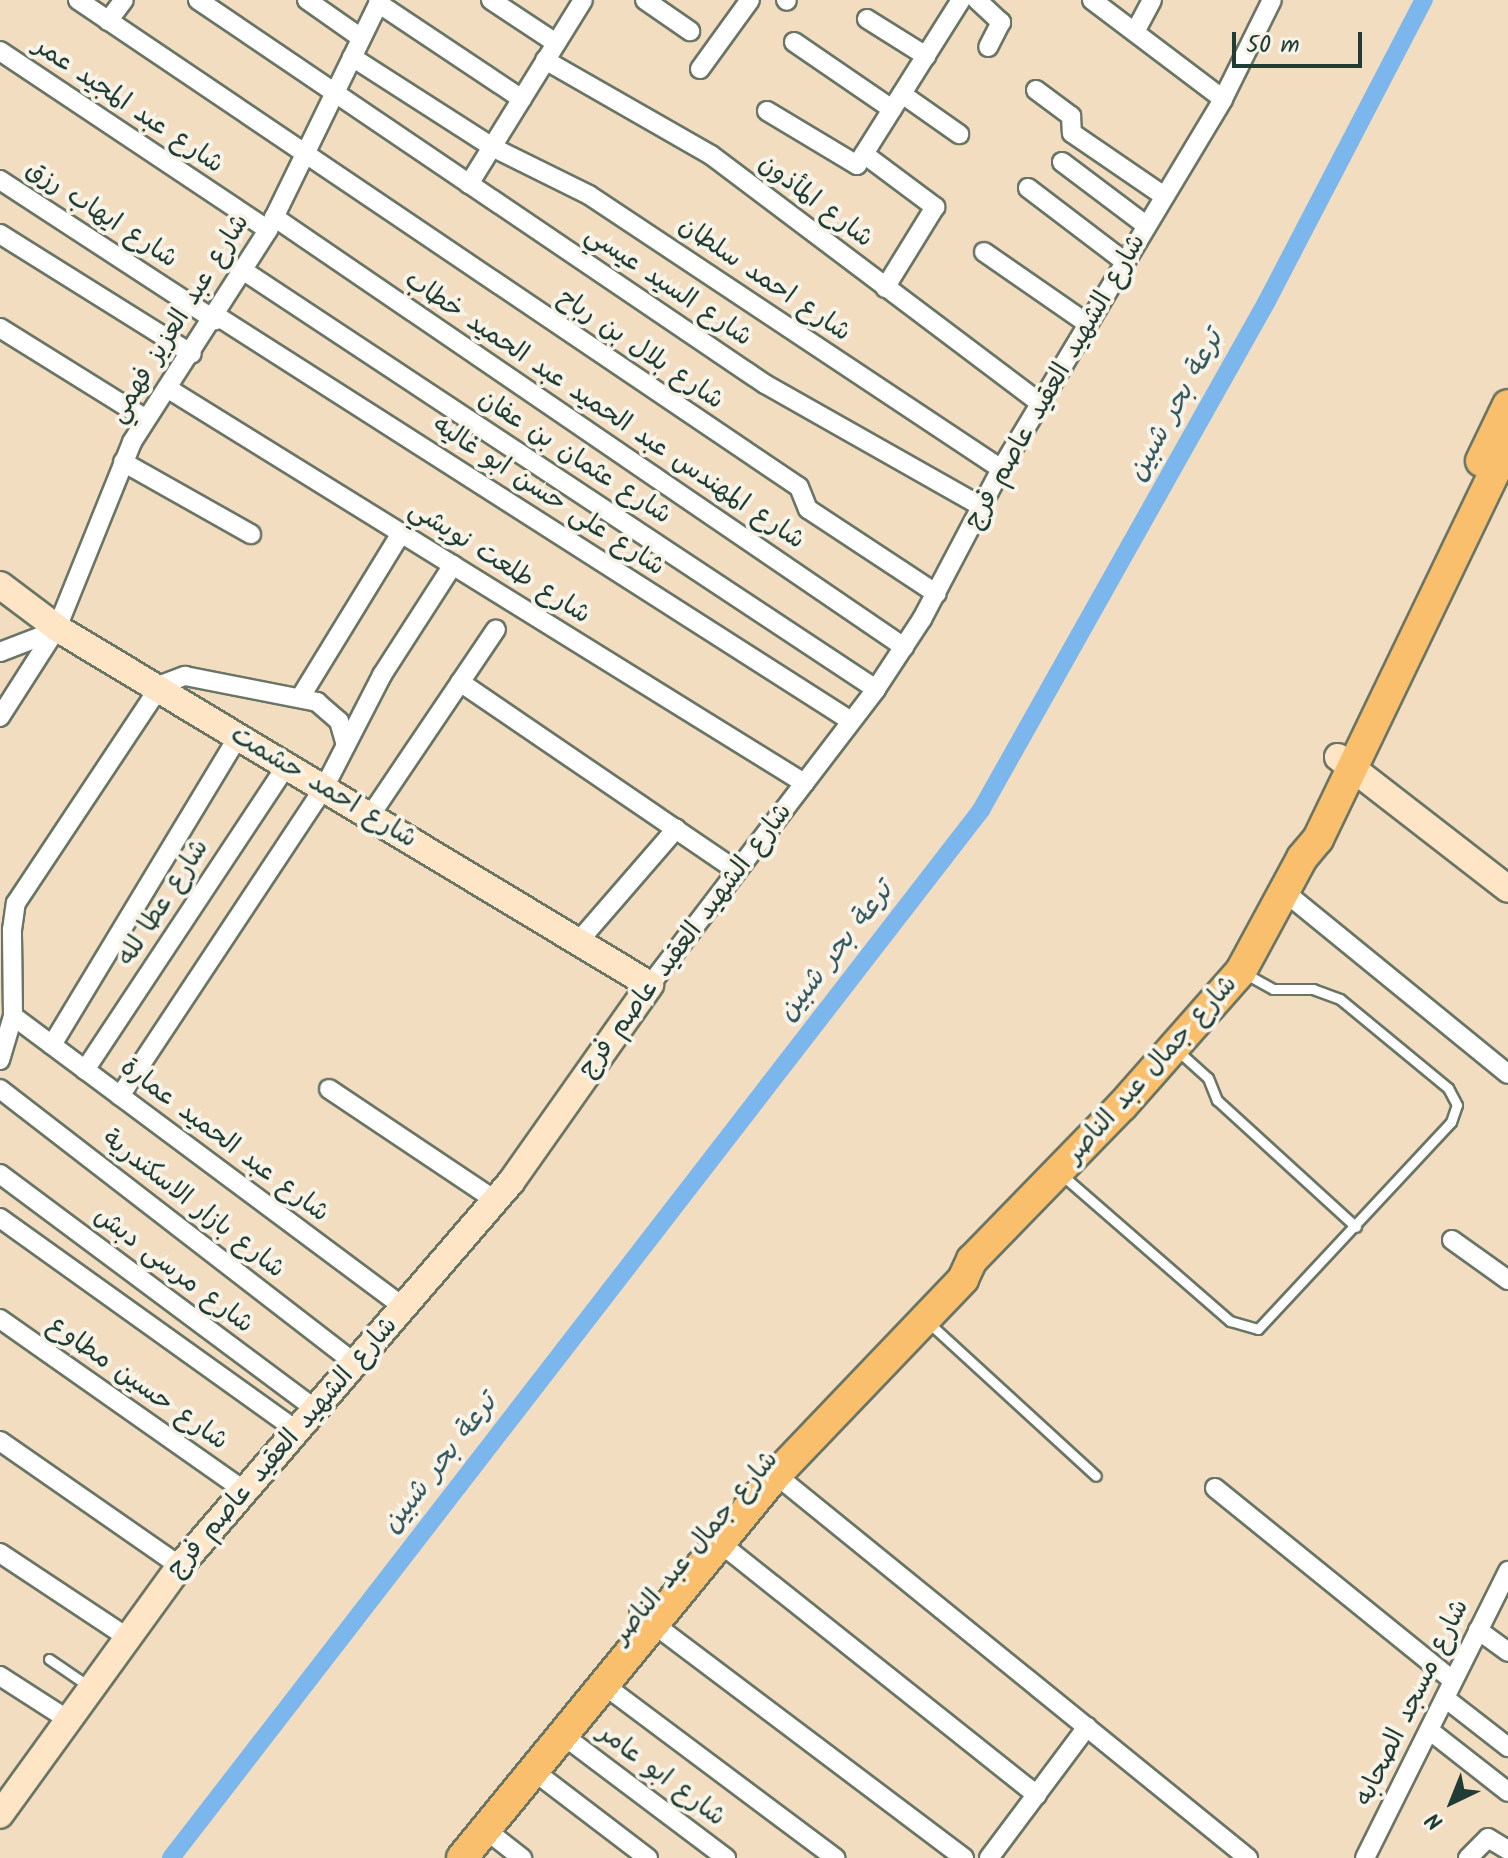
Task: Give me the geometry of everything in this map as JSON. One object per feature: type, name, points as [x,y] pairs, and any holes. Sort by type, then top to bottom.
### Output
[{"type":"main road","name":"شارع جمال عبد الناصر","points":[[442,1858],[646,1618],[834,1386],[948,1272],[972,1260],[1059,1172],[1175,1048],[1241,971],[1286,893],[1302,858],[1315,845],[1345,762],[1508,405]]},
{"type":"main road","name":"شارع جمال عبد الناصر","points":[[1345,762],[1506,451]]},
{"type":"main road","name":"شارع جمال عبد الناصر","points":[[462,1858],[604,1685],[646,1618],[720,1543],[776,1475],[963,1279],[972,1260]]},
{"type":"street","name":"شارع بلال بن رباح","points":[[78,0],[799,487],[808,509],[937,594]]},
{"type":"street","points":[[108,21],[124,0]]},
{"type":"street","name":"شارع السيد عيسي","points":[[198,0],[765,384],[982,507]]},
{"type":"street","points":[[307,0],[361,38]]},
{"type":"street","points":[[491,0],[556,43]]},
{"type":"street","points":[[645,0],[690,31]]},
{"type":"street","points":[[700,69],[750,0]]},
{"type":"street","points":[[767,111],[848,164],[857,165],[961,0]]},
{"type":"street","points":[[977,0],[1001,22],[988,47]]},
{"type":"street","points":[[1092,0],[1223,99]]},
{"type":"street","points":[[1135,32],[1152,0]]},
{"type":"street","points":[[379,1],[522,99]]},
{"type":"street","name":"شارع عبد العزيز فهمي","points":[[0,717],[57,628],[123,462],[146,419],[216,318],[271,224],[379,1]]},
{"type":"street","points":[[469,184],[579,1]]},
{"type":"street","name":"شارع الشهيد العقيد عاصم فرج","points":[[2,1808],[180,1566],[495,1200],[650,985],[876,689],[937,594],[1001,469],[1223,99],[1265,3]]},
{"type":"street","points":[[867,19],[926,56]]},
{"type":"street","points":[[794,42],[959,134]]},
{"type":"street","name":"شارع عبد المجيد عمر","points":[[0,51],[271,224]]},
{"type":"street","name":"شارع احمد سلطان","points":[[352,57],[492,147],[589,195],[1001,469]]},
{"type":"street","name":"شارع المأذون","points":[[545,60],[711,155],[1040,403]]},
{"type":"street","points":[[1036,90],[1071,116],[1072,133],[1164,196]]},
{"type":"street","points":[[864,154],[935,207],[885,288]]},
{"type":"street","points":[[1062,162],[1147,226]]},
{"type":"street","name":"شارع ايهاب رزق","points":[[0,180],[216,318]]},
{"type":"street","points":[[1028,188],[1125,262]]},
{"type":"street","name":"شارع المهندس عبد الحميد عبد الحميد خطاب","points":[[271,224],[904,647]]},
{"type":"street","points":[[0,234],[192,354]]},
{"type":"street","points":[[984,252],[1088,324]]},
{"type":"street","name":"شارع عثمان بن عفان","points":[[244,271],[876,689]]},
{"type":"street","name":"شارع على حسن ابو غاليه","points":[[216,318],[851,721]]},
{"type":"street","points":[[0,328],[146,419]]},
{"type":"street","name":"شارع طلعت نويشي","points":[[167,388],[804,783]]},
{"type":"street","points":[[123,462],[251,534]]},
{"type":"street","points":[[300,698],[401,533]]},
{"type":"street","points":[[120,1096],[324,788],[382,675],[453,565]]},
{"type":"street","name":"شارع احمد حشمت","points":[[0,585],[57,628],[650,985]]},
{"type":"street","points":[[0,652],[29,644],[57,628]]},
{"type":"street","points":[[370,816],[496,629]]},
{"type":"street","points":[[0,927],[158,689],[185,676],[300,698],[333,713],[346,745]]},
{"type":"street","points":[[460,682],[737,871]]},
{"type":"street","points":[[52,1045],[238,737]]},
{"type":"street","points":[[1345,762],[1508,889]]},
{"type":"street","name":"شارع عطا لله","points":[[85,1070],[286,766]]},
{"type":"street","points":[[578,942],[676,829]]},
{"type":"street","points":[[1286,893],[1508,1074]]},
{"type":"street","points":[[0,1060],[13,1016],[16,903]]},
{"type":"street","name":"شارع عبد الحميد عمارة","points":[[13,1016],[403,1307]]},
{"type":"street","name":"شارع بازار الاسكندرية","points":[[0,1089],[355,1363]]},
{"type":"street","points":[[329,1089],[495,1200]]},
{"type":"street","name":"شارع مرسى دبش","points":[[0,1174],[315,1409]]},
{"type":"street","points":[[0,1218],[297,1431]]},
{"type":"street","points":[[1452,1240],[1508,1280]]},
{"type":"street","name":"شارع حسين مطاوع","points":[[0,1319],[245,1491]]},
{"type":"street","points":[[0,1441],[180,1566]]},
{"type":"street","points":[[776,1475],[1248,1858]]},
{"type":"street","points":[[1215,1488],[1449,1690],[1508,1747]]},
{"type":"street","points":[[720,1543],[1037,1795]]},
{"type":"street","points":[[0,1553],[127,1637]]},
{"type":"street","name":"شارع مسجد الصحابه","points":[[1365,1858],[1508,1571]]},
{"type":"street","points":[[646,1618],[964,1858]]},
{"type":"street","points":[[1478,1630],[1508,1652]]},
{"type":"street","points":[[0,1676],[67,1719]]},
{"type":"street","points":[[604,1685],[835,1858]]},
{"type":"street","points":[[989,1858],[1087,1727]]},
{"type":"street","points":[[1429,1730],[1508,1792]]},
{"type":"street","name":"شارع ابو عامر","points":[[564,1736],[726,1858]]},
{"type":"street","points":[[535,1772],[648,1858]]},
{"type":"street","points":[[486,1830],[522,1858]]},
{"type":"street","points":[[1468,1858],[1488,1838],[1508,1850]]},
{"type":"lane","points":[[1059,1172],[1230,1321],[1248,1330],[1267,1325],[1451,1122],[1454,1096],[1331,994],[1273,989],[1241,971]]},
{"type":"lane","points":[[1175,1048],[1208,1078],[1217,1100],[1356,1227]]},
{"type":"lane","points":[[923,1318],[1096,1476]]},
{"type":"lane","points":[[49,1659],[90,1687]]},
{"type":"waterway","name":"ترعة بحر شبين","points":[[171,1858],[981,810],[1266,303],[1424,0]]}]
